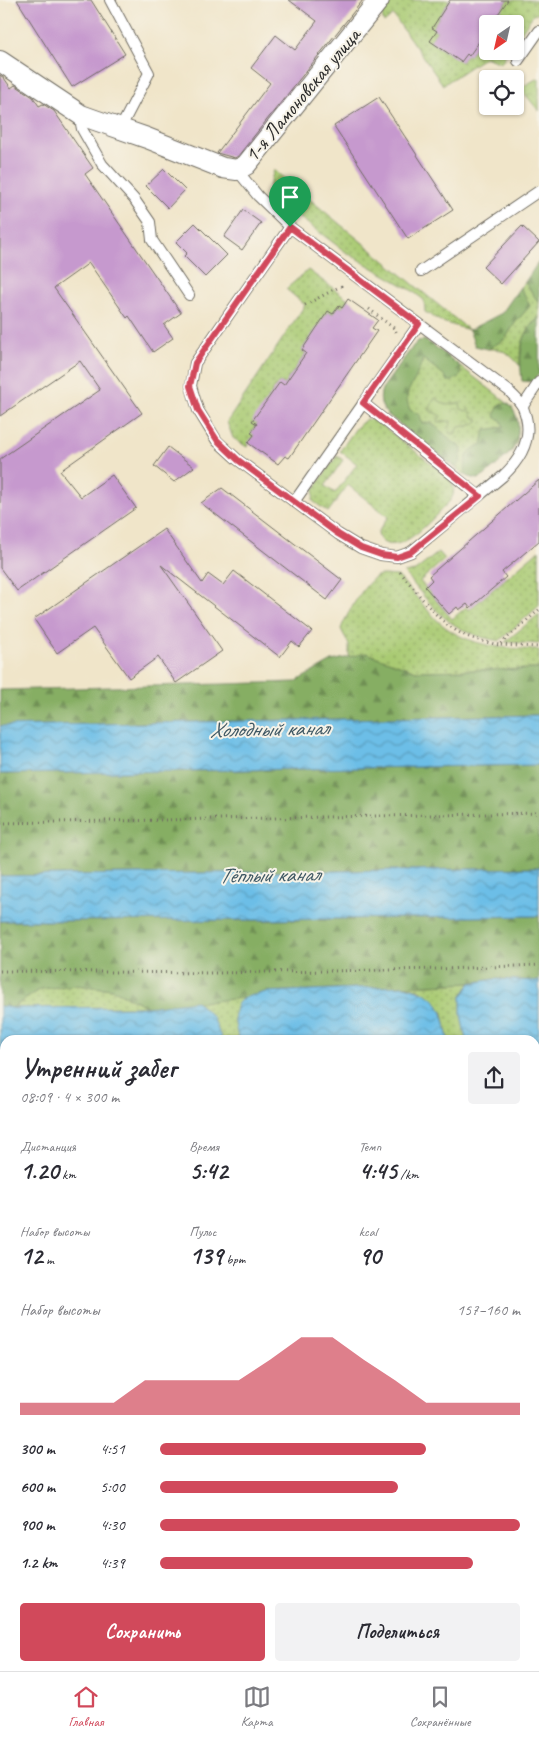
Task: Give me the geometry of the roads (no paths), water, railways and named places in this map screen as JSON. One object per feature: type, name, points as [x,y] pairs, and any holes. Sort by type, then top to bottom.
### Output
[{"type":"street","name":"1-я Ламоновская улица","points":[[0,61],[81,114],[223,168],[237,170],[246,164],[379,0]]},
{"type":"lane","points":[[110,0],[149,73],[120,129]]},
{"type":"lane","points":[[518,61],[539,31]]},
{"type":"lane","points":[[81,114],[82,129],[102,164],[145,214],[150,222],[152,240],[189,295]]},
{"type":"lane","points":[[237,170],[258,196],[290,227],[509,391],[523,406],[528,436],[516,464],[411,552],[397,557],[361,548],[338,534],[238,460],[217,440],[198,410],[190,386],[195,363],[290,227]]},
{"type":"lane","points":[[421,271],[539,190]]},
{"type":"lane","points":[[294,502],[419,324]]},
{"type":"lane","points":[[523,406],[539,382]]},
{"type":"lane","points":[[363,403],[480,496]]},
{"type":"water","name":"Холодный канал","points":[[539,715],[539,765],[0,774],[0,726]]},
{"type":"water","name":"Тёплый канал","points":[[539,868],[539,916],[0,921],[0,876]]},
{"type":"water","points":[[495,979],[539,981],[539,1035],[465,1035],[461,1015],[461,997],[471,983]]},
{"type":"water","points":[[404,986],[425,993],[432,998],[441,1010],[447,1035],[238,1035],[235,1023],[237,1005],[246,997],[266,992]]},
{"type":"water","points":[[196,1001],[213,1017],[220,1035],[0,1035],[0,1006],[12,1008],[148,1007]]}]
